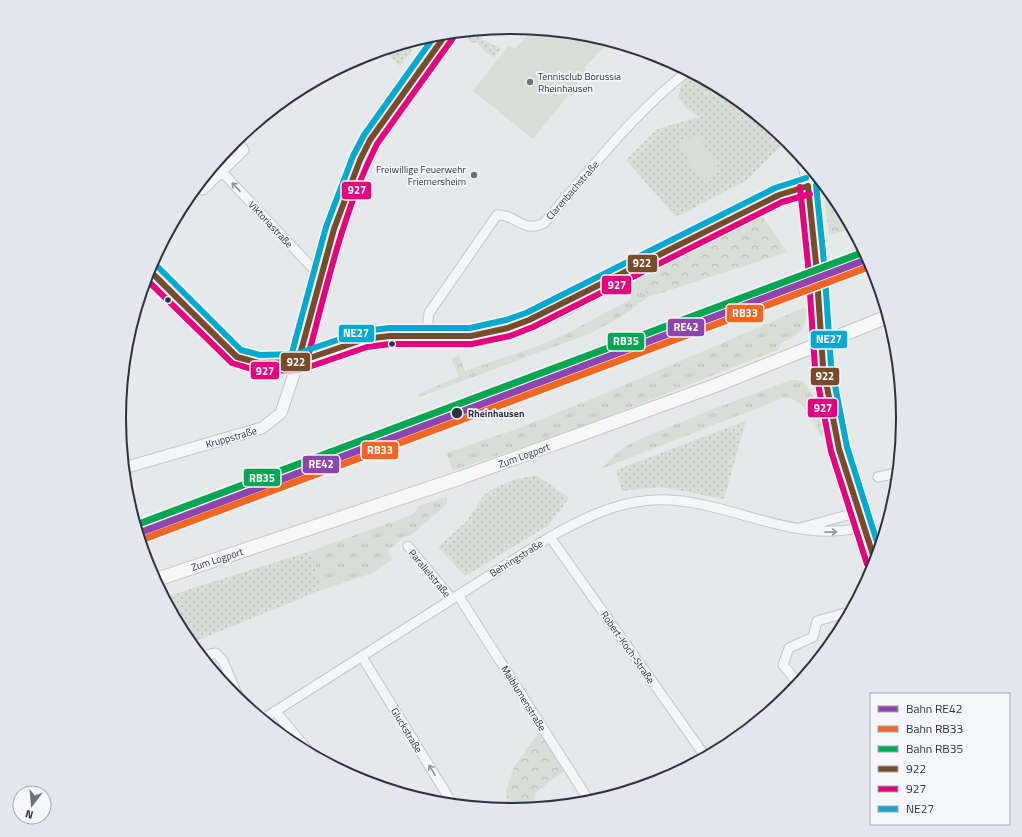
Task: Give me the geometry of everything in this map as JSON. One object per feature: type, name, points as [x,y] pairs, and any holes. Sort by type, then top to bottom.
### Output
[{"type":"main road","name":"Zum Logport","points":[[161,578],[460,478],[714,386],[882,319]]},
{"type":"street","points":[[298,362],[320,276],[334,229],[360,160],[370,140],[442,40]]},
{"type":"street","name":"Clarenbachstraße","points":[[426,336],[429,313],[497,215],[506,215],[526,227],[535,227],[544,223],[633,118],[662,91],[683,75]]},
{"type":"street","points":[[202,189],[244,150],[240,146]]},
{"type":"street","points":[[805,171],[816,263],[823,366],[839,449],[871,552]]},
{"type":"street","name":"Viktoriastraße","points":[[221,172],[320,276]]},
{"type":"street","points":[[154,275],[237,357],[246,361],[256,362],[298,362],[365,339],[390,336],[471,336],[508,328],[530,320],[779,195],[808,186]]},
{"type":"street","name":"Kruppstraße","points":[[130,466],[262,428],[281,413],[298,362]]},
{"type":"street","points":[[878,477],[891,474]]},
{"type":"street","name":"Behringstraße","points":[[267,716],[550,537],[595,514],[624,504],[668,499],[705,505],[799,529],[820,532],[844,532],[863,527]]},
{"type":"street","points":[[799,529],[858,512]]},
{"type":"street","name":"Robert-Koch-Straße","points":[[550,537],[702,752]]},
{"type":"street","name":"Parallelstraße","points":[[408,546],[455,597]]},
{"type":"street","name":"Maiblumenstraße","points":[[455,597],[586,796]]},
{"type":"street","points":[[794,678],[783,665],[789,648],[813,637],[816,621],[842,614]]},
{"type":"street","points":[[208,655],[216,653],[230,681]]},
{"type":"street","name":"Gluckstraße","points":[[362,657],[449,798]]},
{"type":"street","points":[[275,711],[300,739]]},
{"type":"green space","points":[[482,35],[482,39],[501,49],[494,57],[485,52],[477,42],[472,43],[464,37]]},
{"type":"green space","name":"Tennisclub Borussia Rheinhausen","points":[[528,35],[561,37],[605,46],[584,68],[587,72],[533,139],[473,91],[508,46],[515,49]]},
{"type":"green space","points":[[411,47],[412,50],[400,66],[388,54]]},
{"type":"green space","points":[[688,78],[725,99],[765,129],[781,146],[747,180],[676,217],[626,160],[657,129],[699,117],[687,109],[678,97],[683,81]]},
{"type":"green space","points":[[697,134],[720,170],[702,181],[679,145]]},
{"type":"green space","points":[[825,196],[834,210],[826,211]]},
{"type":"green space","points":[[834,210],[846,230],[829,235],[826,211]]},
{"type":"green space","points":[[763,217],[787,252],[648,297],[638,275]]},
{"type":"green space","points":[[638,275],[648,297],[619,318],[591,333],[419,397],[418,394],[458,377],[452,358],[459,355],[465,371],[538,346],[564,335],[631,299],[626,287],[617,286]]},
{"type":"green space","points":[[608,289],[609,294],[564,318],[518,338],[517,333],[562,314]]},
{"type":"green space","points":[[806,307],[805,322],[801,331],[780,344],[779,349],[594,422],[453,471],[446,453],[517,429],[596,397]]},
{"type":"green space","points":[[791,380],[801,381],[806,384],[810,390],[816,405],[824,435],[821,436],[811,417],[802,405],[790,398],[783,398],[601,469],[619,451],[633,442],[713,409]]},
{"type":"green space","points":[[746,421],[724,499],[662,487],[622,491],[616,470]]},
{"type":"green space","points":[[536,475],[569,498],[548,526],[465,576],[438,547],[467,521],[484,495],[494,488],[514,480]]},
{"type":"green space","points":[[447,497],[447,504],[411,535],[404,537],[388,551],[392,560],[370,574],[321,590],[311,551],[414,514],[418,506]]},
{"type":"green space","points":[[311,551],[321,590],[197,641],[170,596]]},
{"type":"green space","points":[[540,731],[565,770],[535,793],[534,802],[507,803],[506,790],[514,767]]},
{"type":"railway","points":[[806,282],[829,274]]},
{"type":"rail line","name":"RB35","points":[[141,523],[859,254]]},
{"type":"rail line","name":"RE42","points":[[144,531],[862,261]]},
{"type":"rail line","name":"RB33","points":[[146,538],[865,268]]},
{"type":"transit line","name":"927","points":[[306,364],[344,224],[365,170],[377,144],[453,38]]},
{"type":"transit line","name":"922","points":[[298,362],[334,229],[360,160],[370,140],[442,40]]},
{"type":"transit line","name":"NE27","points":[[290,360],[326,227],[353,156],[364,135],[430,42]]},
{"type":"transit line","name":"NE27","points":[[158,267],[241,350],[260,355],[296,354],[364,331],[390,328],[470,328],[506,320],[526,313],[775,188],[806,178]]},
{"type":"transit line","name":"NE27","points":[[816,185],[824,262],[831,365],[847,447],[876,539]]},
{"type":"transit line","name":"922","points":[[808,186],[816,263],[823,366],[839,449],[872,551]]},
{"type":"transit line","name":"922","points":[[154,275],[237,357],[259,363],[298,362],[365,339],[390,336],[471,336],[508,328],[529,320],[779,195],[808,186]]},
{"type":"transit line","name":"927","points":[[800,187],[808,264],[815,368],[831,451],[867,564]]},
{"type":"transit line","name":"927","points":[[151,284],[232,363],[258,371],[300,370],[367,347],[390,344],[472,344],[510,336],[533,327],[782,202],[810,194]]},
{"type":"place","name":"Tennisclub Borussia Rheinhausen","points":[[530,82]]},
{"type":"place","name":"Freiwillige Feuerwehr Friemersheim","points":[[474,175]]},
{"type":"place","name":"Rheinhausen","points":[[457,413]]}]
